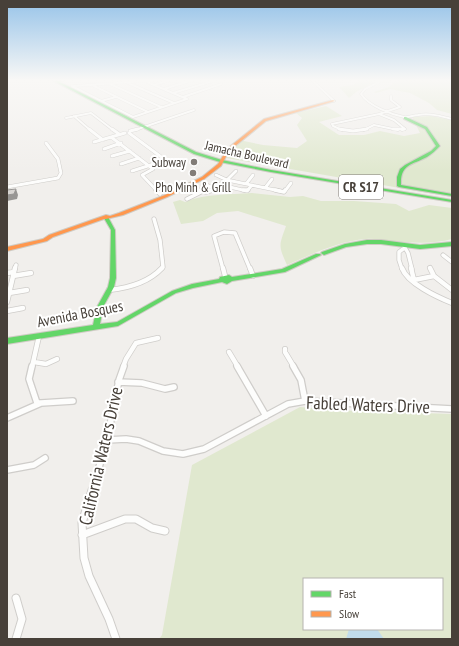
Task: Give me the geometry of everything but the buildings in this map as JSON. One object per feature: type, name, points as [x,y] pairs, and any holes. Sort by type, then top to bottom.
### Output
[{"type":"main road","name":"Jamacha Boulevard","points":[[115,110],[195,153],[221,161],[313,179],[452,201]]},
{"type":"main road","points":[[7,245],[51,236],[116,216],[190,186],[211,173],[220,165],[221,161],[233,145],[265,120],[301,110]]},
{"type":"main road","points":[[405,118],[426,128],[438,146],[435,151],[403,168],[398,175],[399,186],[452,195]]},
{"type":"main road","points":[[190,186],[200,176],[221,161]]},
{"type":"main road","points":[[106,218],[114,213],[200,176]]},
{"type":"main road","points":[[140,206],[158,197],[160,194]]},
{"type":"main road","points":[[96,327],[100,307],[109,290],[113,278],[113,230],[106,218]]},
{"type":"main road","points":[[7,249],[45,240],[51,236]]},
{"type":"main road","name":"Avenida Bosques","points":[[7,341],[118,324],[132,318],[181,290],[226,279],[283,271],[321,254],[348,245],[368,242],[382,242],[404,248],[436,247],[452,244]]},
{"type":"street","points":[[118,110],[133,117],[153,110]]},
{"type":"street","points":[[144,110],[148,112]]},
{"type":"street","points":[[94,142],[130,132],[194,110]]},
{"type":"street","points":[[379,114],[394,120],[405,129],[400,130],[375,125],[364,129],[346,131],[339,130],[332,124],[379,114],[386,110]]},
{"type":"street","points":[[386,110],[405,118],[413,115],[425,114],[452,119]]},
{"type":"street","points":[[66,118],[91,113],[119,134]]},
{"type":"street","points":[[74,116],[103,140]]},
{"type":"street","points":[[130,132],[164,158],[162,161],[132,171]]},
{"type":"street","points":[[111,137],[153,169],[142,174],[160,194]]},
{"type":"street","points":[[7,187],[58,178],[61,173],[58,159],[46,144]]},
{"type":"street","points":[[104,149],[121,144]]},
{"type":"street","points":[[112,156],[130,150]]},
{"type":"street","points":[[121,164],[139,158]]},
{"type":"street","points":[[187,199],[201,192],[210,192],[221,185],[236,171]]},
{"type":"street","points":[[246,184],[253,174]]},
{"type":"street","points":[[216,175],[227,180],[284,192],[291,183]]},
{"type":"street","points":[[265,188],[272,179]]},
{"type":"street","points":[[205,184],[215,188]]},
{"type":"street","points":[[221,185],[247,191],[252,186]]},
{"type":"street","points":[[190,186],[201,192]]},
{"type":"street","points":[[269,194],[272,190]]},
{"type":"street","points":[[109,290],[126,288],[137,284],[163,268],[160,240],[154,219]]},
{"type":"street","points":[[226,279],[214,236],[218,233],[235,233],[253,276]]},
{"type":"street","points":[[414,280],[408,253],[404,248],[399,252],[399,260],[404,274],[433,294],[452,303]]},
{"type":"street","points":[[444,255],[452,262]]},
{"type":"street","points":[[7,300],[16,265]]},
{"type":"street","points":[[430,268],[434,276],[452,290]]},
{"type":"street","points":[[7,273],[31,273]]},
{"type":"street","points":[[414,280],[434,276]]},
{"type":"street","points":[[9,293],[27,290]]},
{"type":"street","points":[[7,311],[23,308]]},
{"type":"street","points":[[39,336],[29,379],[37,403],[73,401]]},
{"type":"street","name":"California Waters Drive","points":[[116,639],[109,619],[88,576],[84,558],[82,523],[106,440],[118,382],[126,359],[136,343],[158,338]]},
{"type":"street","points":[[285,349],[285,352],[301,380],[305,401]]},
{"type":"street","points":[[229,352],[266,416]]},
{"type":"street","points":[[34,362],[46,364],[57,359]]},
{"type":"street","points":[[118,382],[142,383],[165,389],[174,387]]},
{"type":"street","name":"Fabled Waters Drive","points":[[106,440],[126,439],[139,441],[163,451],[183,454],[204,449],[288,404],[305,401],[452,409]]},
{"type":"street","points":[[7,418],[42,403]]},
{"type":"street","points":[[7,470],[34,465],[45,458]]},
{"type":"street","points":[[82,535],[125,519],[136,519],[152,528],[165,531]]},
{"type":"street","points":[[16,598],[22,614],[22,623],[16,639]]},
{"type":"green space","points":[[308,110],[333,110],[342,116],[319,122],[339,135],[364,135],[380,131],[404,136],[420,133],[412,117],[431,116],[452,120],[452,197],[226,158],[239,140],[263,145],[297,148],[307,141],[297,125],[302,118],[296,113]]},
{"type":"green space","points":[[438,110],[452,110],[452,114]]},
{"type":"green space","points":[[252,193],[290,197],[303,196],[321,201],[354,201],[396,204],[409,211],[429,205],[452,208],[452,239],[428,243],[371,239],[356,240],[326,249],[287,265],[280,246],[286,226],[238,211],[217,213],[203,221],[181,224],[173,202],[180,200],[185,202],[202,197],[218,195]]},
{"type":"green space","points":[[300,407],[331,410],[452,414],[452,639],[159,639],[162,635],[192,465]]},
{"type":"water","points":[[349,630],[378,630],[384,639],[346,639]]},
{"type":"traffic: fast","points":[[112,110],[195,153],[221,161],[271,171],[452,201]]},
{"type":"traffic: fast","points":[[405,118],[426,128],[438,146],[433,152],[406,165],[401,170],[399,186],[452,195]]},
{"type":"traffic: fast","points":[[96,327],[100,307],[111,287],[113,278],[113,230],[106,218]]},
{"type":"traffic: fast","points":[[324,253],[345,246],[367,242],[381,242],[420,247],[452,244]]},
{"type":"traffic: fast","points":[[230,279],[283,271],[318,255]]},
{"type":"traffic: fast","points":[[7,341],[118,324],[174,292],[192,286],[222,280],[227,282],[230,279],[229,277],[222,278],[222,280]]},
{"type":"traffic: slow","points":[[106,218],[121,214],[166,196],[203,178],[220,165],[228,150],[265,120],[301,110]]},
{"type":"traffic: slow","points":[[7,249],[45,240],[51,236],[108,216]]},
{"type":"place","name":"Subway","points":[[194,162]]},
{"type":"place","name":"Pho Minh & Grill","points":[[193,173]]}]
